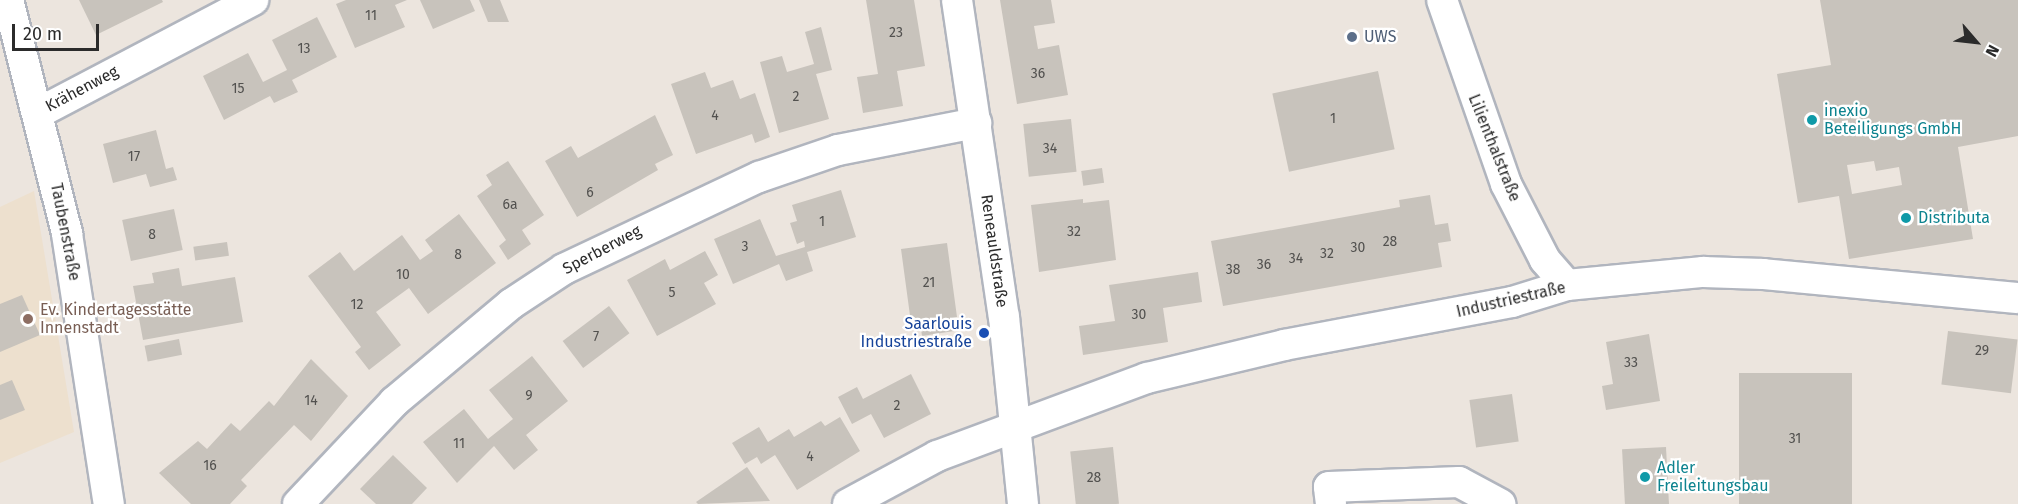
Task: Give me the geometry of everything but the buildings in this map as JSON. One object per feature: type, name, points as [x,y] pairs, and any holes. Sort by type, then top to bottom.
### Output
[{"type":"street","name":"Krähenweg","points":[[40,112],[253,0]]},
{"type":"street","name":"Reneauldstraße","points":[[957,0],[976,123],[1016,424],[1023,504]]},
{"type":"street","name":"Lilienthalstraße","points":[[1442,0],[1506,184],[1545,260],[1567,285]]},
{"type":"street","name":"Taubenstraße","points":[[7,15],[40,112],[80,309],[109,504]]},
{"type":"street","name":"Sperberweg","points":[[298,504],[394,402],[511,304],[564,269],[759,177],[838,150],[976,123]]},
{"type":"street","name":"Industriestraße","points":[[848,504],[937,456],[1016,424],[1147,378],[1284,345],[1512,302],[1567,285],[1703,272],[1763,274],[2018,298]]},
{"type":"street","points":[[1331,504],[1329,487],[1459,482],[1500,504]]},
{"type":"shaded area","name":"Ev. Kindertagesstätte Innenstadt","points":[[34,191],[74,432],[0,463],[0,207]]},
{"type":"place","name":"UWS","points":[[1352,37]]},
{"type":"place","name":"inexio Beteiligungs GmbH","points":[[1812,120]]},
{"type":"place","name":"Distributa","points":[[1906,218]]},
{"type":"place","name":"Ev. Kindertagesstätte Innenstadt","points":[[28,319]]},
{"type":"place","name":"Saarlouis Industriestraße","points":[[984,333]]},
{"type":"place","name":"Adler Freileitungsbau","points":[[1645,477]]}]
